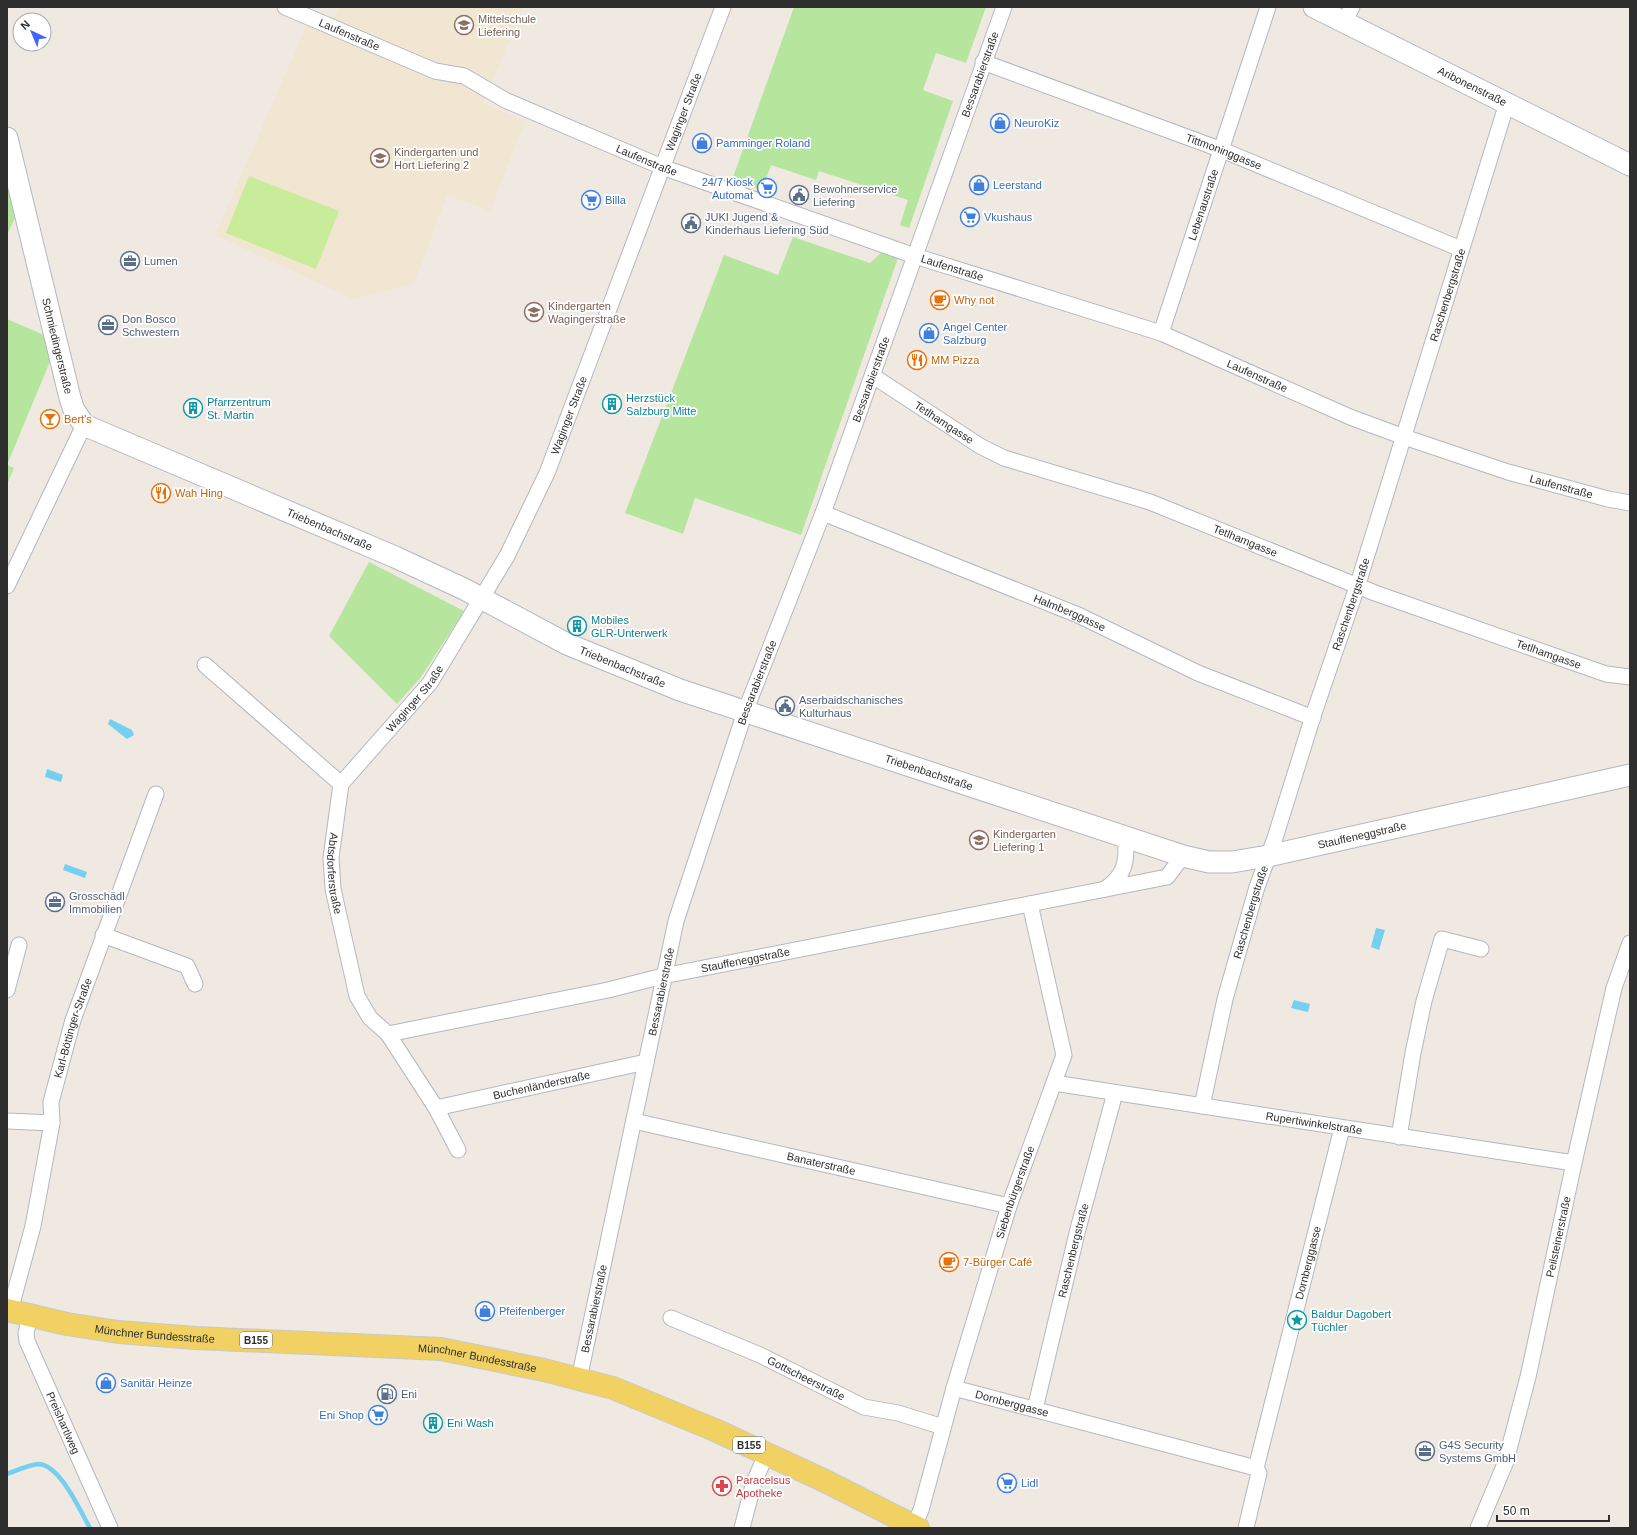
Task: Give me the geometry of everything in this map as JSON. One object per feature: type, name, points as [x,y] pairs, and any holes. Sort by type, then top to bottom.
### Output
[{"type":"main road","name":"Münchner Bundesstraße","points":[[16,1312],[67,1324],[118,1332],[204,1338],[441,1349],[538,1369],[613,1388],[767,1453],[916,1527]]},
{"type":"street","name":"Laufenstraße","points":[[285,7],[435,70],[464,76],[505,100],[662,167],[915,256],[1161,333],[1350,417],[1404,437],[1508,472],[1608,499],[1630,503]]},
{"type":"street","name":"Waginger Straße","points":[[341,784],[430,683],[507,556],[547,473],[723,7]]},
{"type":"street","name":"Bessarabierstraße","points":[[579,1379],[663,976],[676,921],[745,712],[823,513],[873,376],[983,62],[1004,7]]},
{"type":"street","name":"Lebenaustraße","points":[[1161,333],[1268,7]]},
{"type":"street","name":"Aribonenstraße","points":[[1314,7],[1348,15],[1507,103],[1630,165]]},
{"type":"street","name":"Tittmoninggasse","points":[[983,62],[1222,150],[1461,249]]},
{"type":"street","name":"Raschenbergstraße","points":[[1202,1106],[1226,992],[1257,887],[1357,586],[1507,103]]},
{"type":"street","name":"Schmiedingerstraße","points":[[7,138],[70,398],[74,410],[84,425]]},
{"type":"street","name":"Tetlhamgasse","points":[[873,376],[980,446],[1004,458],[1150,502],[1357,586],[1606,674],[1630,677]]},
{"type":"street","points":[[7,586],[84,425]]},
{"type":"street","name":"Triebenbachstraße","points":[[84,425],[395,556],[567,644],[680,690],[1183,856]]},
{"type":"street","name":"Halmberggasse","points":[[823,513],[1078,614],[1198,673],[1313,718]]},
{"type":"street","points":[[205,665],[341,784]]},
{"type":"street","name":"Stauffeneggstraße","points":[[388,1034],[608,990],[663,976],[1167,877],[1183,856],[1208,862],[1232,862],[1268,856],[1630,775]]},
{"type":"street","name":"Abtsdorferstraße","points":[[341,784],[331,858],[333,889],[357,996],[370,1018],[388,1034]]},
{"type":"street","name":"Karl-Böttinger-Straße","points":[[16,1312],[52,1123],[51,1102],[73,1020],[156,794]]},
{"type":"street","name":"Stauffeneggstraße","points":[[1104,889],[1117,881],[1123,870],[1126,848],[1125,837]]},
{"type":"street","name":"Siebenbürgerstraße","points":[[916,1527],[954,1388],[1009,1206],[1064,1055],[1030,904]]},
{"type":"street","points":[[103,935],[187,966],[195,984]]},
{"type":"street","points":[[1399,1137],[1413,1053],[1424,1001],[1442,939],[1481,949]]},
{"type":"street","name":"Peilsteinerstraße","points":[[1478,1528],[1507,1460],[1528,1377],[1574,1163],[1614,988],[1630,943]]},
{"type":"street","points":[[7,990],[19,945]]},
{"type":"street","points":[[388,1034],[436,1108],[458,1150]]},
{"type":"street","name":"Buchenländerstraße","points":[[436,1108],[646,1062]]},
{"type":"street","name":"Rupertiwinkelstraße","points":[[1054,1083],[1574,1163]]},
{"type":"street","name":"Raschenbergstraße","points":[[1035,1409],[1078,1229],[1115,1093]]},
{"type":"street","points":[[7,1121],[52,1123]]},
{"type":"street","name":"Banaterstraße","points":[[634,1121],[1009,1206]]},
{"type":"street","name":"Dornberggasse","points":[[1246,1528],[1259,1473],[1256,1468],[1342,1128]]},
{"type":"street","name":"Preishartlweg","points":[[16,1312],[110,1528]]},
{"type":"street","name":"Gottscheerstraße","points":[[671,1318],[760,1355],[864,1407],[898,1413],[943,1427]]},
{"type":"street","name":"Dornberggasse","points":[[954,1388],[1256,1468]]},
{"type":"street","points":[[742,1528],[754,1482],[767,1453]]},
{"type":"shaded area","name":"Kindergarten und Hort Liefering 2","points":[[339,7],[523,7],[483,103],[525,121],[490,211],[447,195],[414,284],[353,299],[215,235],[307,25],[335,16]]},
{"type":"green space","points":[[794,7],[986,7],[966,63],[936,53],[923,90],[953,101],[909,228],[900,225],[908,200],[819,171],[816,180],[771,165],[762,190],[732,180]]},
{"type":"green space","points":[[249,176],[339,211],[316,269],[226,233]]},
{"type":"green space","points":[[7,184],[15,218],[7,235]]},
{"type":"green space","points":[[793,237],[870,263],[882,252],[898,258],[801,535],[695,498],[683,534],[625,513],[724,255],[778,275]]},
{"type":"green space","points":[[7,319],[44,335],[51,359],[7,465]]},
{"type":"green space","points":[[7,465],[14,468],[7,485]]},
{"type":"green space","points":[[369,562],[464,611],[421,677],[397,704],[329,636]]},
{"type":"water","points":[[110,719],[132,730],[134,735],[127,739],[108,724]]},
{"type":"water","points":[[47,769],[63,775],[61,782],[45,777]]},
{"type":"water","points":[[65,864],[87,872],[85,878],[63,870]]},
{"type":"water","points":[[1376,928],[1385,930],[1379,950],[1371,947]]},
{"type":"water","points":[[1294,1000],[1310,1004],[1308,1012],[1291,1008]]},
{"type":"waterway","points":[[7,1474],[35,1464],[47,1467],[55,1472],[69,1490],[90,1528]]},
{"type":"place","name":"Mittelschule Liefering","points":[[464,25]]},
{"type":"place","name":"NeuroKiz","points":[[1000,123]]},
{"type":"place","name":"Pamminger Roland","points":[[702,143]]},
{"type":"place","name":"Kindergarten und Hort Liefering 2","points":[[380,158]]},
{"type":"place","name":"Leerstand","points":[[979,185]]},
{"type":"place","name":"24/7 Kiosk Automat","points":[[767,188]]},
{"type":"place","name":"Bewohnerservice Liefering","points":[[799,195]]},
{"type":"place","name":"Billa","points":[[591,200]]},
{"type":"place","name":"Vkushaus","points":[[970,217]]},
{"type":"place","name":"JUKI Jugend & Kinderhaus Liefering Süd","points":[[691,223]]},
{"type":"place","name":"Lumen","points":[[130,261]]},
{"type":"place","name":"Why not","points":[[940,300]]},
{"type":"place","name":"Kindergarten Wagingerstraße","points":[[534,312]]},
{"type":"place","name":"Don Bosco Schwestern","points":[[108,325]]},
{"type":"place","name":"Angel Center Salzburg","points":[[929,333]]},
{"type":"place","name":"MM Pizza","points":[[917,360]]},
{"type":"place","name":"Herzstück Salzburg Mitte","points":[[612,404]]},
{"type":"place","name":"Pfarrzentrum St. Martin","points":[[193,408]]},
{"type":"place","name":"Bert's","points":[[50,419]]},
{"type":"place","name":"Wah Hing","points":[[161,493]]},
{"type":"place","name":"Mobiles GLR-Unterwerk","points":[[577,626]]},
{"type":"place","name":"Aserbaidschanisches Kulturhaus","points":[[785,706]]},
{"type":"place","name":"Kindergarten Liefering 1","points":[[979,840]]},
{"type":"place","name":"Grosschädl Immobilien","points":[[55,902]]},
{"type":"place","name":"7-Bürger Café","points":[[949,1262]]},
{"type":"place","name":"Pfeifenberger","points":[[485,1311]]},
{"type":"place","name":"Baldur Dagobert Tüchler","points":[[1297,1320]]},
{"type":"place","name":"Sanitär Heinze","points":[[106,1383]]},
{"type":"place","name":"Eni","points":[[387,1394]]},
{"type":"place","name":"Eni Shop","points":[[378,1415]]},
{"type":"place","name":"Eni Wash","points":[[433,1423]]},
{"type":"place","name":"G4S Security Systems GmbH","points":[[1425,1451]]},
{"type":"place","name":"Lidl","points":[[1007,1483]]},
{"type":"place","name":"Paracelsus Apotheke","points":[[722,1486]]}]
